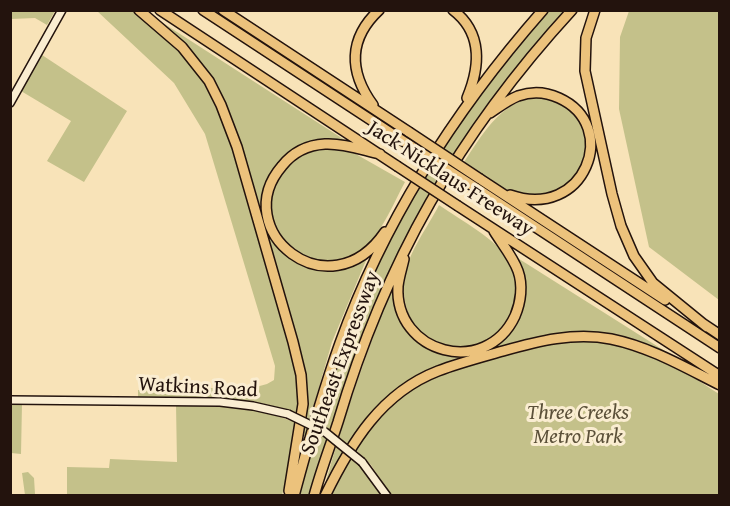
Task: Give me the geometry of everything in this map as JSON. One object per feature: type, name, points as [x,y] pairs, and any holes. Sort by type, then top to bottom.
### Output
[{"type":"highway","points":[[139,10],[182,47],[209,81],[237,147],[301,375],[303,404],[288,495]]},
{"type":"highway","name":"Jack Nicklaus Freeway","points":[[160,10],[720,376]]},
{"type":"highway","name":"Jack Nicklaus Freeway","points":[[203,10],[720,348]]},
{"type":"highway","points":[[223,10],[720,336]]},
{"type":"highway","points":[[376,110],[360,84],[355,53],[364,26],[379,10]]},
{"type":"highway","points":[[453,10],[472,33],[477,55],[474,82],[461,113]]},
{"type":"highway","name":"Southeast Expressway","points":[[294,495],[340,342],[365,282],[403,205],[461,113],[543,10]]},
{"type":"highway","name":"Southeast Expressway","points":[[314,495],[368,331],[408,243],[443,180],[483,118],[572,10]]},
{"type":"highway","points":[[595,10],[586,38],[585,71],[606,172],[621,226],[634,256],[653,283],[706,327]]},
{"type":"highway","points":[[483,118],[515,98],[541,93],[561,99],[574,108],[587,128],[590,138],[590,151],[585,170],[575,185],[561,195],[545,199],[524,199],[492,187]]},
{"type":"highway","points":[[380,154],[332,144],[313,145],[294,154],[278,170],[268,192],[268,216],[274,234],[283,247],[302,261],[326,266],[342,264],[353,261],[368,251],[382,236],[403,205]]},
{"type":"highway","points":[[408,243],[398,285],[403,316],[415,334],[432,346],[448,351],[469,352],[499,338],[518,309],[520,296],[518,272],[493,229]]},
{"type":"highway","points":[[325,495],[365,425],[388,401],[411,385],[436,372],[484,357],[559,338],[608,338],[650,350],[720,385]]},
{"type":"street","points":[[10,104],[62,10]]},
{"type":"street","name":"Watkins Road","points":[[10,400],[220,402],[288,414],[325,432],[362,462],[387,495]]},
{"type":"green space","points":[[10,11],[55,11],[47,25],[35,18],[11,19]]},
{"type":"green space","points":[[97,11],[133,11],[179,48],[207,83],[228,129],[296,367],[300,411],[282,495],[67,496],[67,467],[109,468],[110,459],[177,462],[176,405],[249,409],[291,421],[295,413],[257,402],[218,398],[138,398],[138,390],[256,387],[274,380],[275,366],[205,134],[174,83]]},
{"type":"green space","points":[[548,11],[568,11],[535,46],[476,122],[449,162],[401,247],[362,335],[312,495],[298,496],[349,332],[374,270],[394,230],[415,190],[465,113],[491,77]]},
{"type":"green space","points":[[629,11],[719,11],[719,300],[649,247],[619,109],[620,37]]},
{"type":"green space","points":[[163,23],[351,144],[328,141],[286,159],[274,169],[266,188],[267,223],[274,240],[284,253],[298,262],[313,267],[331,268],[349,265],[367,258],[332,342],[305,436],[303,436],[306,398],[226,110],[162,25]]},
{"type":"green space","points":[[42,55],[127,111],[84,182],[47,161],[71,121],[21,91]]},
{"type":"green space","points":[[531,97],[558,101],[576,115],[585,133],[585,154],[578,174],[563,189],[540,195],[511,191],[498,186],[464,162],[484,132],[500,114],[519,101]]},
{"type":"green space","points":[[323,147],[344,149],[354,153],[405,182],[385,221],[372,240],[357,254],[339,261],[321,261],[304,256],[289,246],[278,233],[272,217],[271,200],[277,181],[285,167],[299,156]]},
{"type":"green space","points":[[439,205],[478,230],[496,246],[510,262],[516,278],[517,290],[514,307],[503,328],[487,342],[467,348],[447,346],[429,338],[414,324],[405,302],[407,266]]},
{"type":"green space","points":[[516,257],[668,353],[594,335],[469,358],[379,405],[348,443],[330,482],[326,481],[357,382],[393,286],[398,314],[413,337],[427,347],[452,354],[506,337],[514,326],[520,315]]},
{"type":"green space","name":"Three Creeks Metro Park","points":[[590,340],[627,347],[658,358],[719,394],[719,495],[391,495],[371,465],[353,447],[385,408],[429,379],[455,368],[510,351]]},
{"type":"green space","points":[[10,404],[22,404],[21,454],[11,453]]},
{"type":"green space","points":[[349,455],[364,470],[383,496],[331,496]]},
{"type":"green space","points":[[28,472],[34,478],[35,494],[41,495],[25,495],[22,473]]}]
